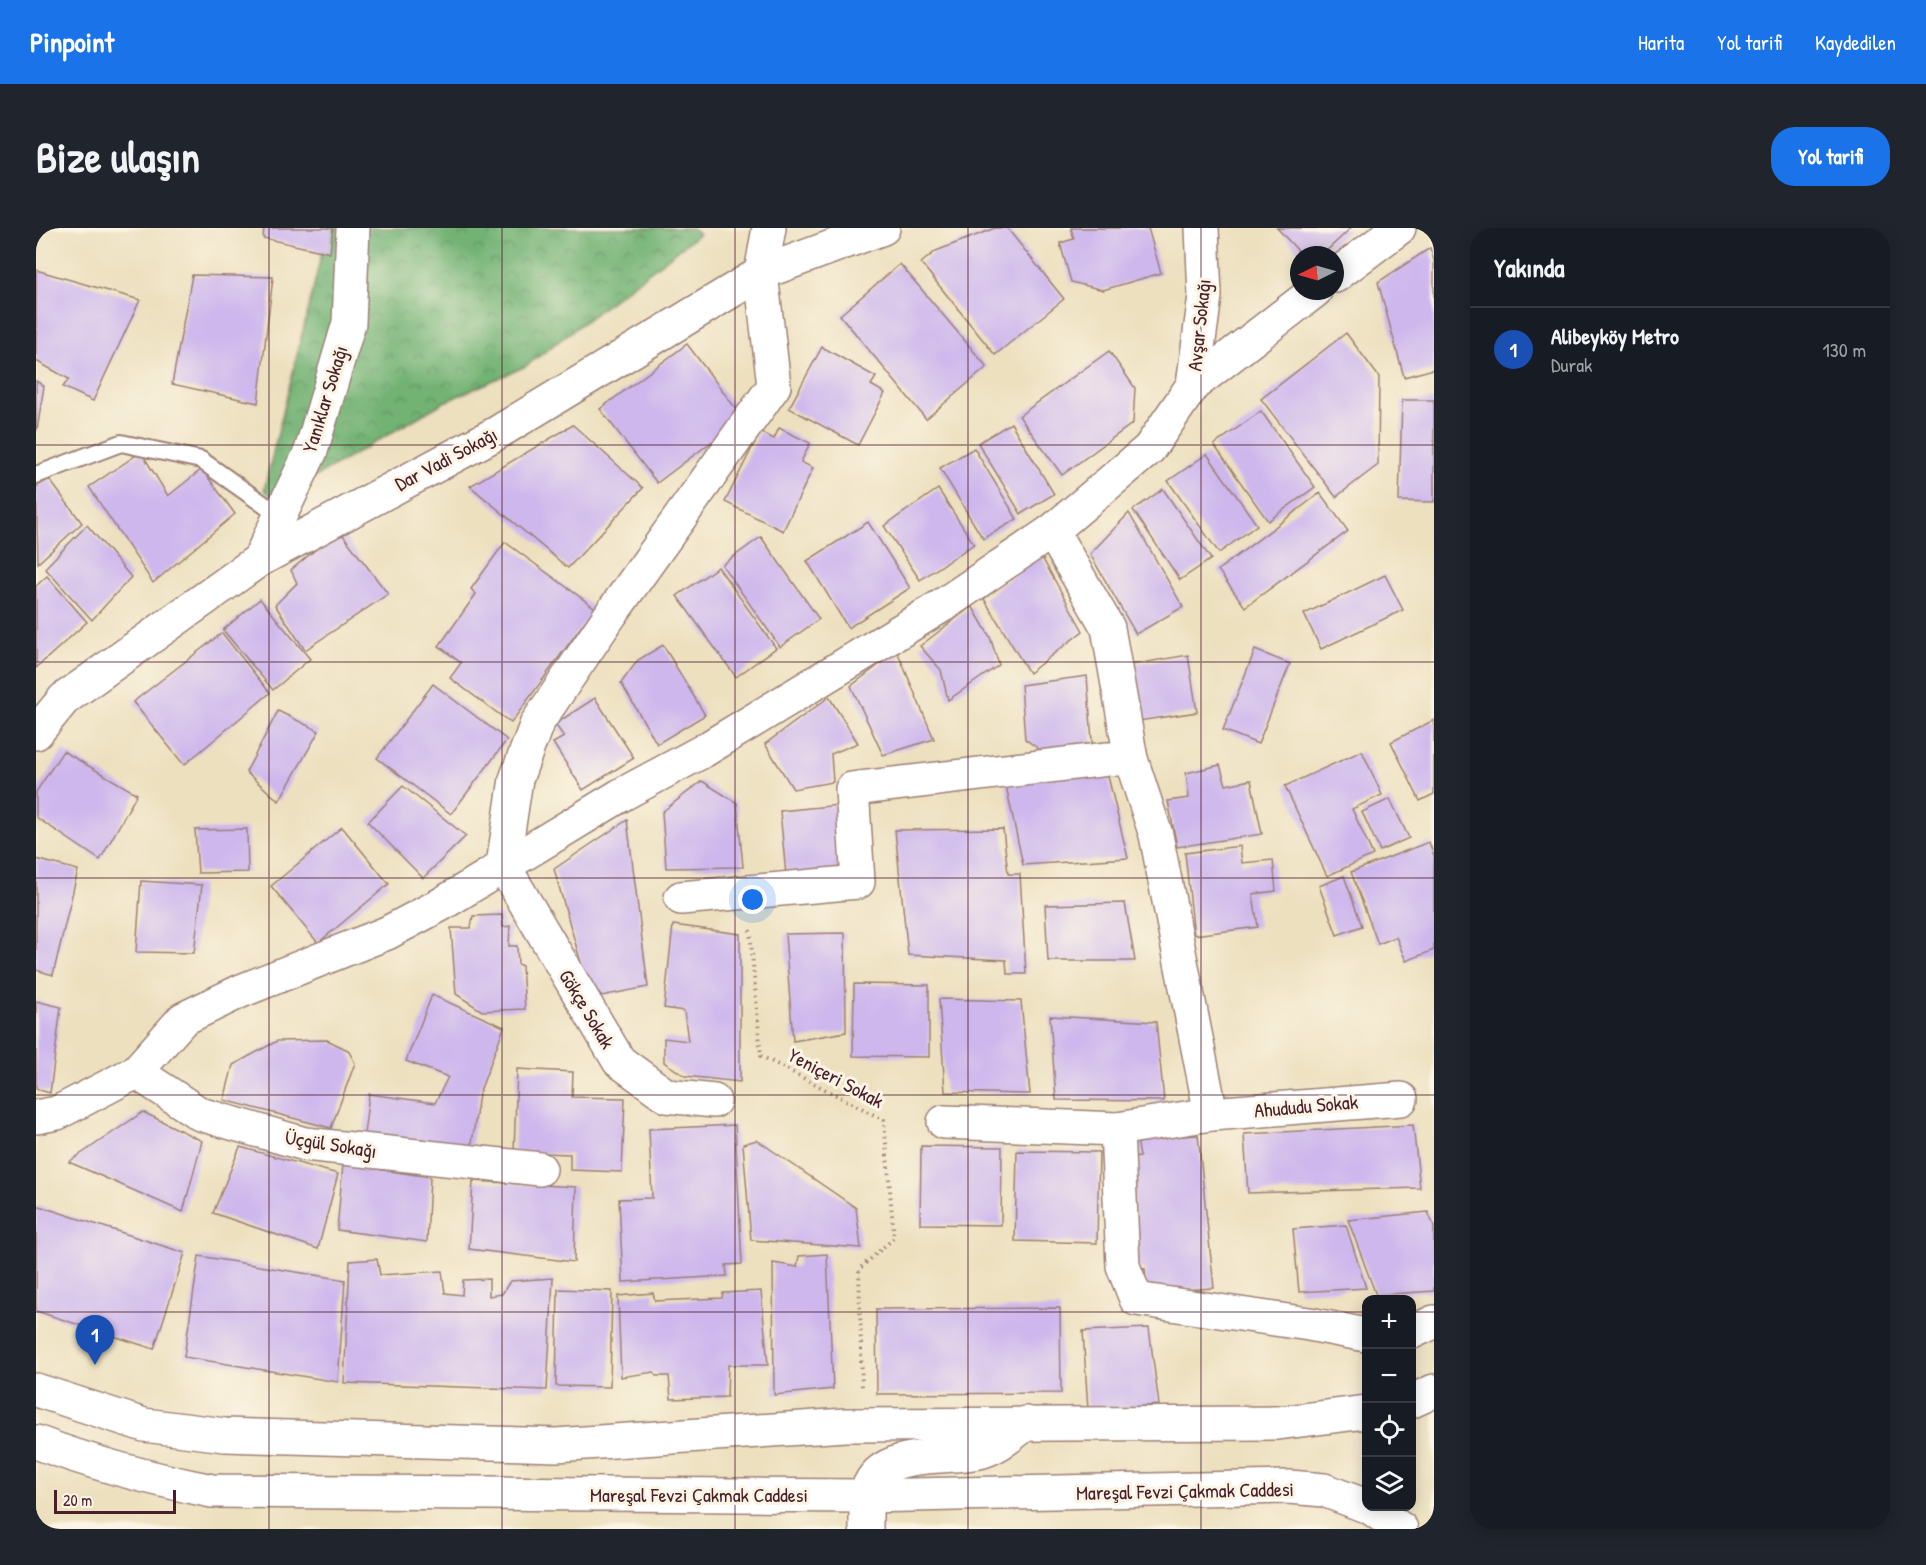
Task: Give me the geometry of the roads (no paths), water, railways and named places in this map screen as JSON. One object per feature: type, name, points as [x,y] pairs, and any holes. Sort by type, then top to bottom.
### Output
[{"type":"street","name":"Yanıklar Sokağı","points":[[259,560],[311,451],[349,323],[353,228]]},
{"type":"street","points":[[503,865],[516,780],[537,723],[611,614],[774,386],[761,273],[769,228]]},
{"type":"street","name":"Dar Vadi Sokağı","points":[[36,733],[64,699],[259,560],[495,434],[761,273],[883,228]]},
{"type":"street","name":"Avşar Sokağı","points":[[1193,386],[1205,296],[1202,228]]},
{"type":"street","points":[[1344,269],[1399,228]]},
{"type":"street","points":[[36,1117],[57,1113],[136,1072],[183,1019],[241,991],[387,933],[440,905],[621,795],[703,751],[851,663],[943,605],[1052,531],[1149,449],[1193,386],[1303,300]]},
{"type":"street","points":[[1052,531],[1108,628],[1131,759],[1156,835],[1211,1114]]},
{"type":"street","points":[[681,898],[747,894],[858,882],[852,789],[1107,759],[1131,759]]},
{"type":"street","name":"Gökçe Sokak","points":[[503,865],[619,1061],[667,1096],[714,1101]]},
{"type":"street","name":"Üçgül Sokağı","points":[[136,1072],[200,1114],[305,1144],[540,1169]]},
{"type":"street","name":"Ahududu Sokak","points":[[944,1122],[1117,1129],[1211,1114],[1401,1099]]},
{"type":"street","points":[[1117,1129],[1123,1266],[1136,1299],[1309,1323],[1362,1334]]},
{"type":"street","points":[[1416,1330],[1434,1322]]},
{"type":"street","points":[[36,1390],[144,1425],[225,1435],[556,1445],[863,1425],[1278,1423],[1362,1412]]},
{"type":"street","points":[[1416,1399],[1434,1391]]},
{"type":"street","points":[[866,1529],[866,1496],[869,1484],[875,1475],[889,1465],[907,1460],[953,1456],[984,1450],[1005,1440],[1026,1424]]},
{"type":"street","name":"Mareşal Fevzi Çakmak Caddesi","points":[[36,1442],[92,1462],[160,1481],[212,1491],[866,1496],[1289,1487],[1324,1490],[1362,1504]]},
{"type":"street","name":"Mareşal Fevzi Çakmak Caddesi","points":[[1374,1511],[1401,1529]]},
{"type":"lane","points":[[36,475],[121,443],[201,460],[280,516]]},
{"type":"place","name":"Alibeyköy Metro","points":[[95,1365]]}]
